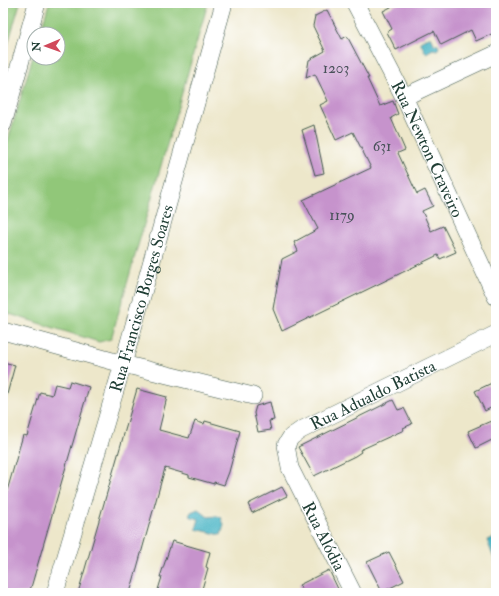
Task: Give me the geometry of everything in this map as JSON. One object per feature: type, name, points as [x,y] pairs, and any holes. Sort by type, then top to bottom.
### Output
[{"type":"street","points":[[3,124],[37,3]]},
{"type":"street","name":"Rua Francisco Borges Soares","points":[[55,593],[123,364],[224,3]]},
{"type":"street","name":"Rua Newton Craveiro","points":[[355,3],[404,97],[496,296]]},
{"type":"street","points":[[404,97],[496,54]]},
{"type":"street","points":[[3,331],[123,364],[253,396]]},
{"type":"street","name":"Rua Adualdo Batista","points":[[295,479],[287,456],[286,445],[290,437],[301,430],[496,334]]},
{"type":"street","name":"Rua Alódia","points":[[295,479],[353,593]]},
{"type":"green space","points":[[3,3],[20,3],[3,61]]},
{"type":"green space","points":[[49,3],[208,3],[111,339],[99,342],[3,312],[3,157],[30,66],[66,66],[66,26],[42,26]]},
{"type":"water","points":[[431,36],[434,44],[438,45],[439,48],[437,50],[433,49],[426,53],[420,42]]},
{"type":"water","points":[[198,509],[208,517],[221,517],[224,525],[221,535],[196,529],[199,519],[189,516],[191,512]]},
{"type":"water","points":[[496,537],[496,564],[487,540]]},
{"type":"building","points":[[399,3],[496,3],[496,32],[476,41],[471,30],[441,45],[434,31],[396,50],[387,32],[392,29],[383,11]]},
{"type":"building","points":[[327,10],[342,39],[347,36],[369,78],[367,78],[380,106],[393,101],[398,114],[391,118],[405,150],[398,153],[417,194],[425,190],[433,206],[422,211],[431,231],[443,226],[456,252],[440,259],[438,255],[282,331],[273,309],[282,259],[298,251],[294,242],[318,229],[303,200],[371,168],[353,132],[336,140],[320,105],[328,101],[315,74],[306,78],[309,60],[325,51],[313,26],[315,16]]},
{"type":"building","points":[[314,125],[324,173],[315,175],[302,130]]},
{"type":"building","points":[[3,362],[15,365],[6,398],[3,398]]},
{"type":"building","points":[[70,381],[89,387],[32,584],[29,593],[3,593],[3,505],[23,435],[27,436],[40,392],[52,395],[55,384],[68,387]]},
{"type":"building","points":[[496,381],[496,405],[485,411],[475,391]]},
{"type":"building","points":[[137,389],[167,397],[159,430],[189,438],[195,421],[204,424],[205,421],[240,431],[229,472],[224,485],[214,482],[214,484],[189,477],[189,475],[165,468],[130,593],[78,593]]},
{"type":"building","points":[[393,400],[398,410],[404,408],[412,424],[403,428],[404,430],[360,450],[361,452],[355,456],[314,476],[298,447]]},
{"type":"building","points":[[270,402],[274,420],[269,421],[271,430],[258,432],[254,413],[256,406]]},
{"type":"building","points":[[491,421],[496,432],[496,438],[476,448],[468,431]]},
{"type":"building","points":[[282,487],[287,496],[252,513],[248,504]]},
{"type":"building","points":[[172,541],[210,552],[206,567],[208,568],[202,589],[200,589],[198,593],[157,593],[162,577],[160,577]]},
{"type":"building","points":[[389,552],[404,581],[382,592],[367,562]]},
{"type":"building","points":[[329,570],[340,593],[304,593],[299,585]]}]
